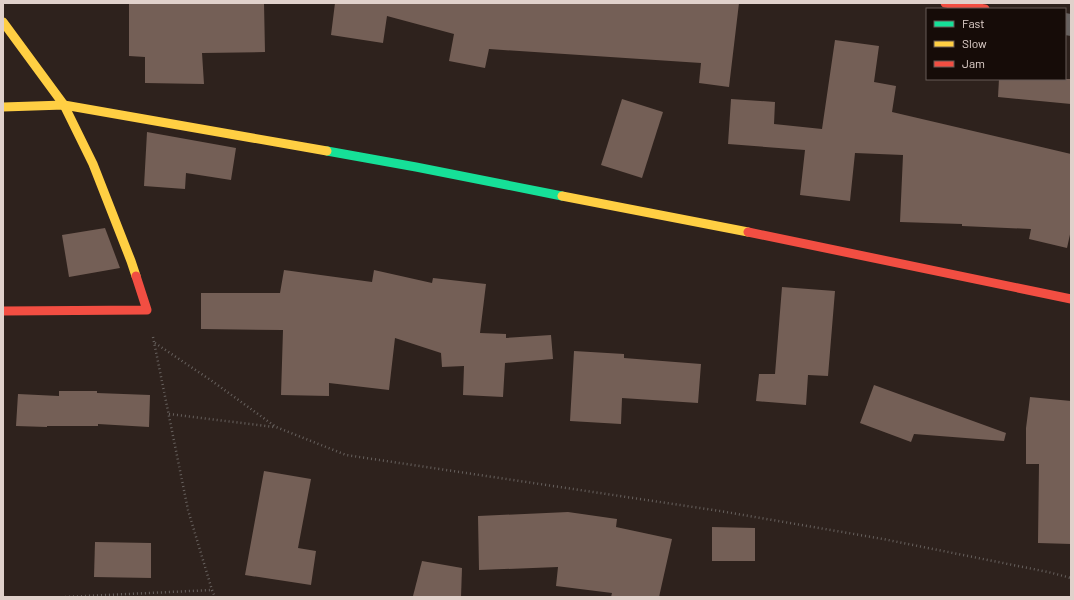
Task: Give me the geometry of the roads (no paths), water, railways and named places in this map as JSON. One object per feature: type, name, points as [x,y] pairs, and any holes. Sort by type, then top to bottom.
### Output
[{"type":"street","points":[[945,3],[978,8]]},
{"type":"street","points":[[3,22],[64,105],[93,164],[131,261],[147,310],[3,311]]},
{"type":"street","points":[[3,107],[64,105],[416,167],[766,236],[1071,299]]}]
